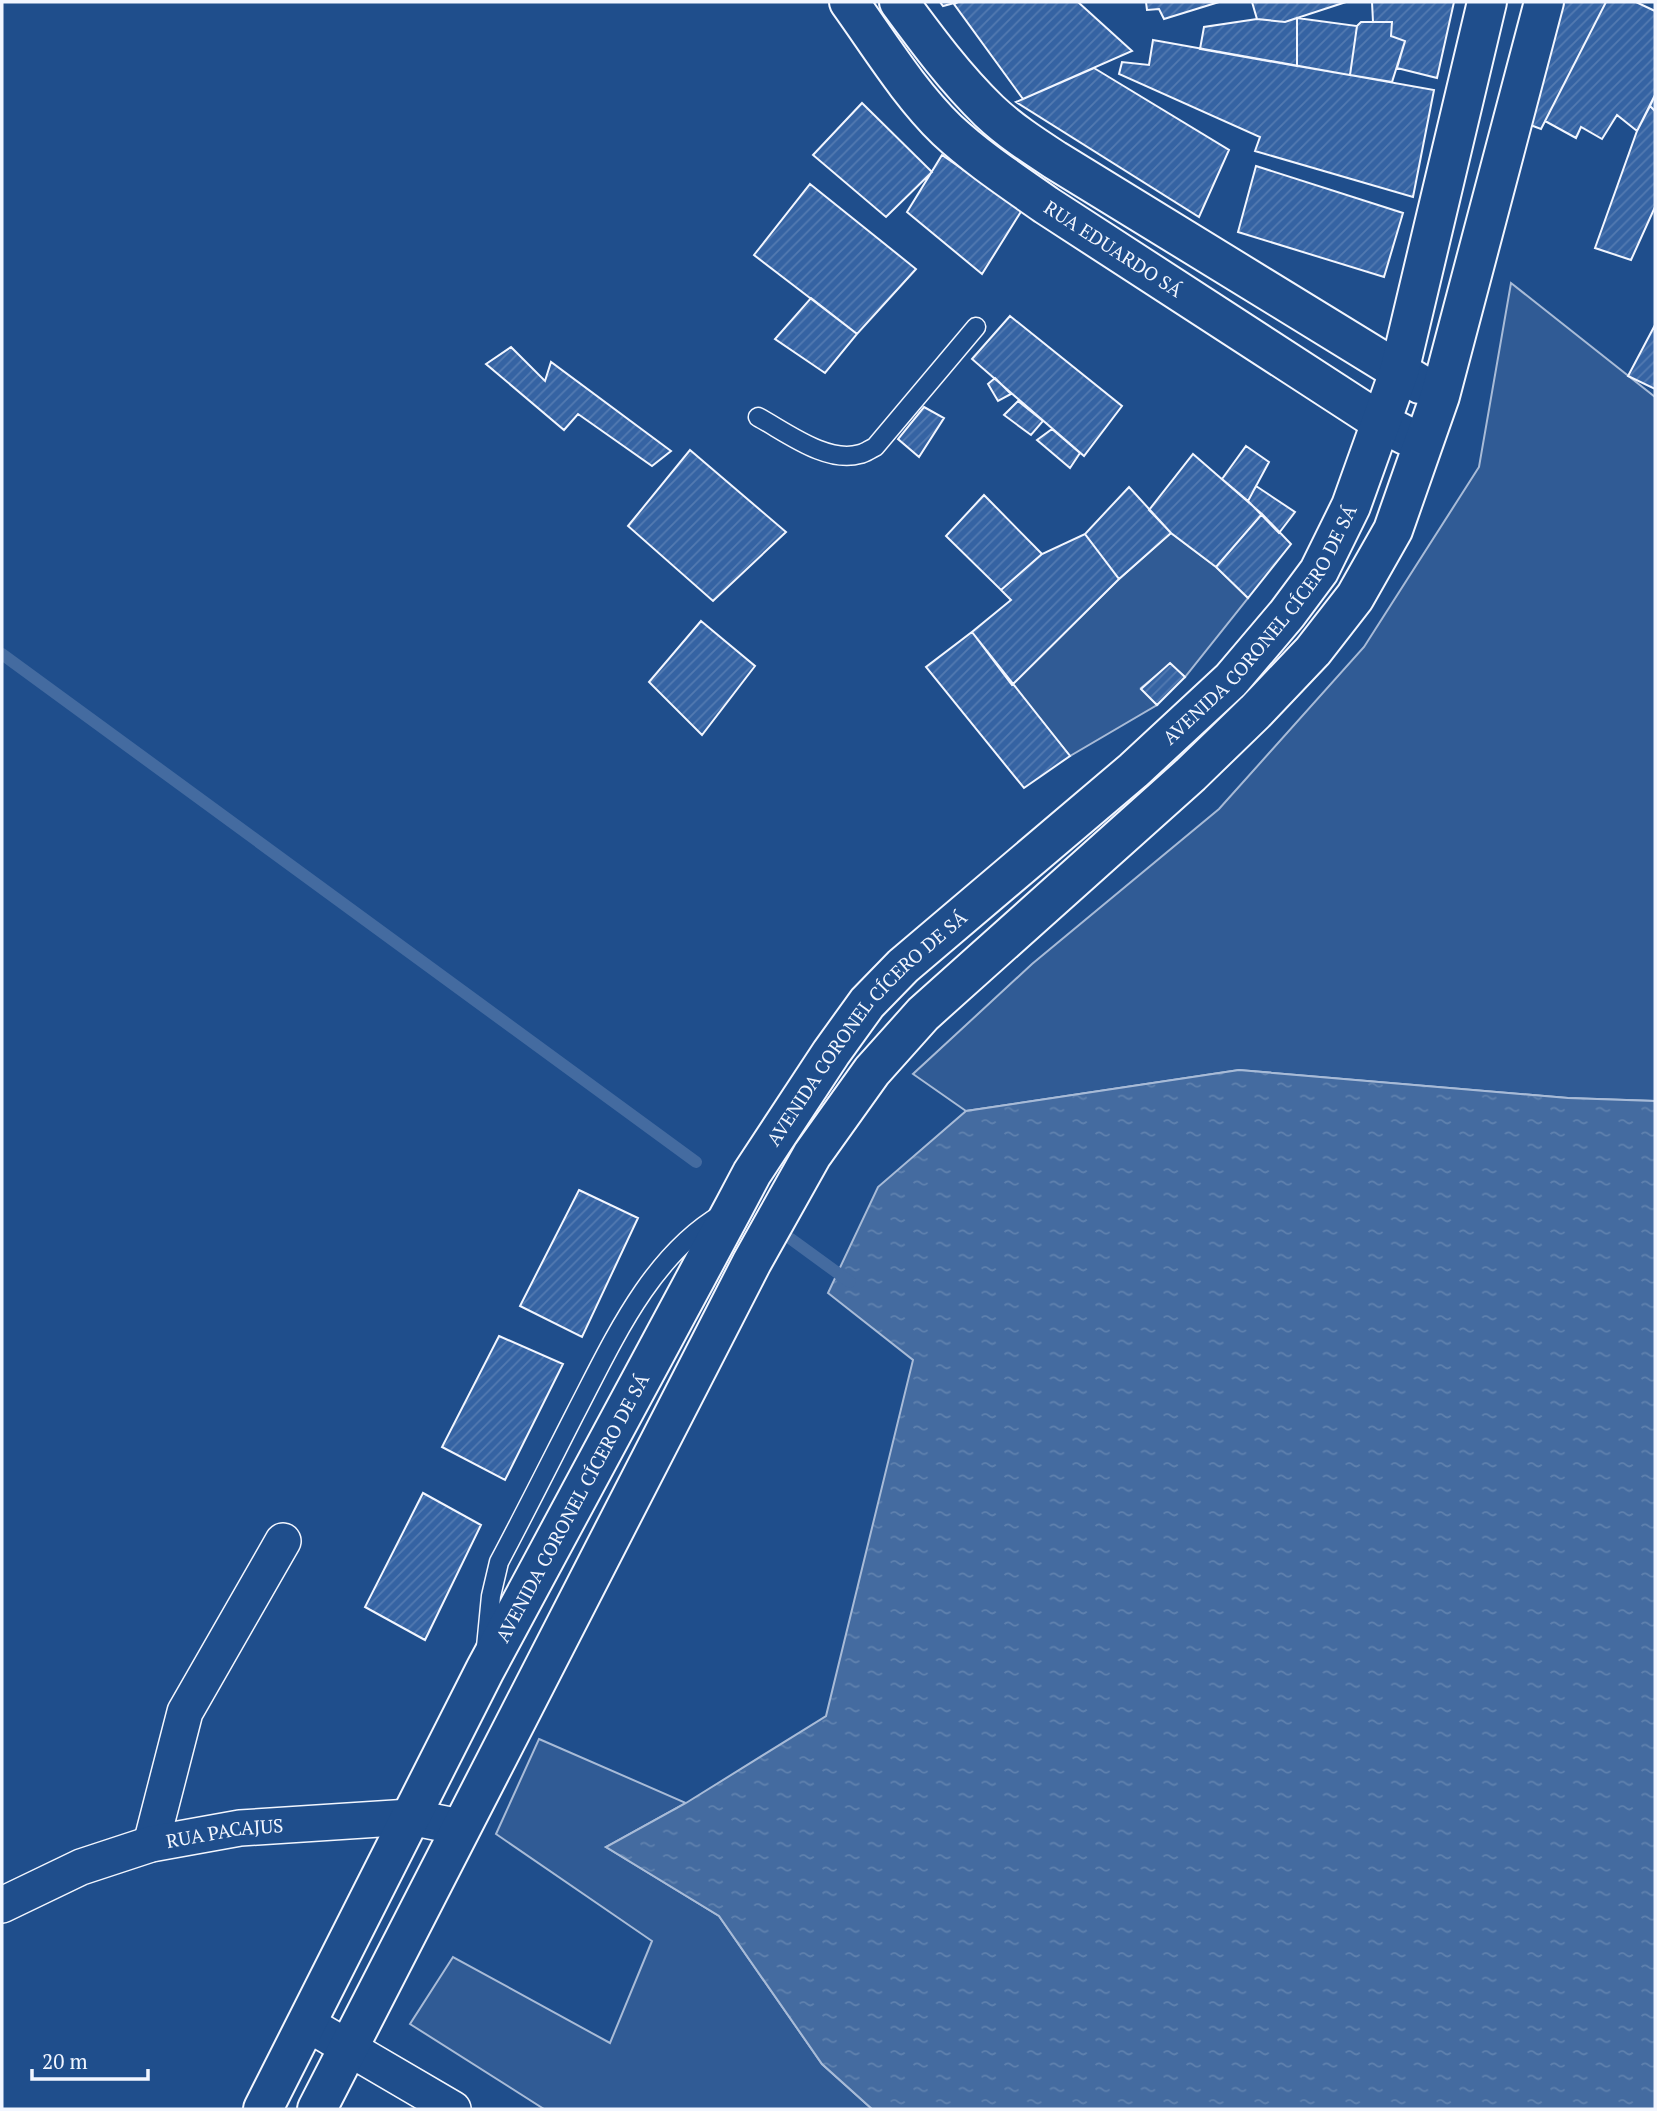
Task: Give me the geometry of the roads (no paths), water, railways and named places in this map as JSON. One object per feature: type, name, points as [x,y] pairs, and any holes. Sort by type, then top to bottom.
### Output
[{"type":"main road","name":"RUA EDUARDO SÁ","points":[[849,2],[909,86],[947,130],[996,170],[1382,422],[1423,445]]},
{"type":"main road","points":[[899,2],[965,86],[991,113],[1020,137],[1440,396]]},
{"type":"main road","name":"AVENIDA CORONEL CÍCERO DE SÁ","points":[[317,2109],[752,1262],[812,1155],[872,1070],[923,1014],[1191,774],[1243,696],[1287,614],[1319,571],[1351,506],[1399,372],[1487,2]]},
{"type":"main road","name":"AVENIDA CORONEL CÍCERO DE SÁ","points":[[262,2109],[485,1670],[752,1173],[867,1003],[903,966],[1134,770],[1313,651],[1355,597],[1392,530],[1440,396],[1544,2]]},
{"type":"street","points":[[151,1844],[185,1712],[283,1541]]},
{"type":"street","name":"RUA PACAJUS","points":[[2,1905],[82,1867],[151,1844],[240,1828],[410,1816],[460,1827]]},
{"type":"street","points":[[306,2023],[453,2109]]},
{"type":"lane","points":[[758,417],[826,454],[861,454],[875,447],[976,327]]},
{"type":"water","points":[[1239,1070],[1568,1098],[1655,1101],[1655,2109],[872,2109],[822,2064],[719,1916],[606,1847],[686,1803],[826,1716],[913,1360],[828,1293],[878,1187],[966,1111]]},
{"type":"waterway","points":[[2,654],[696,1162]]},
{"type":"waterway","points":[[791,1239],[850,1282]]}]
